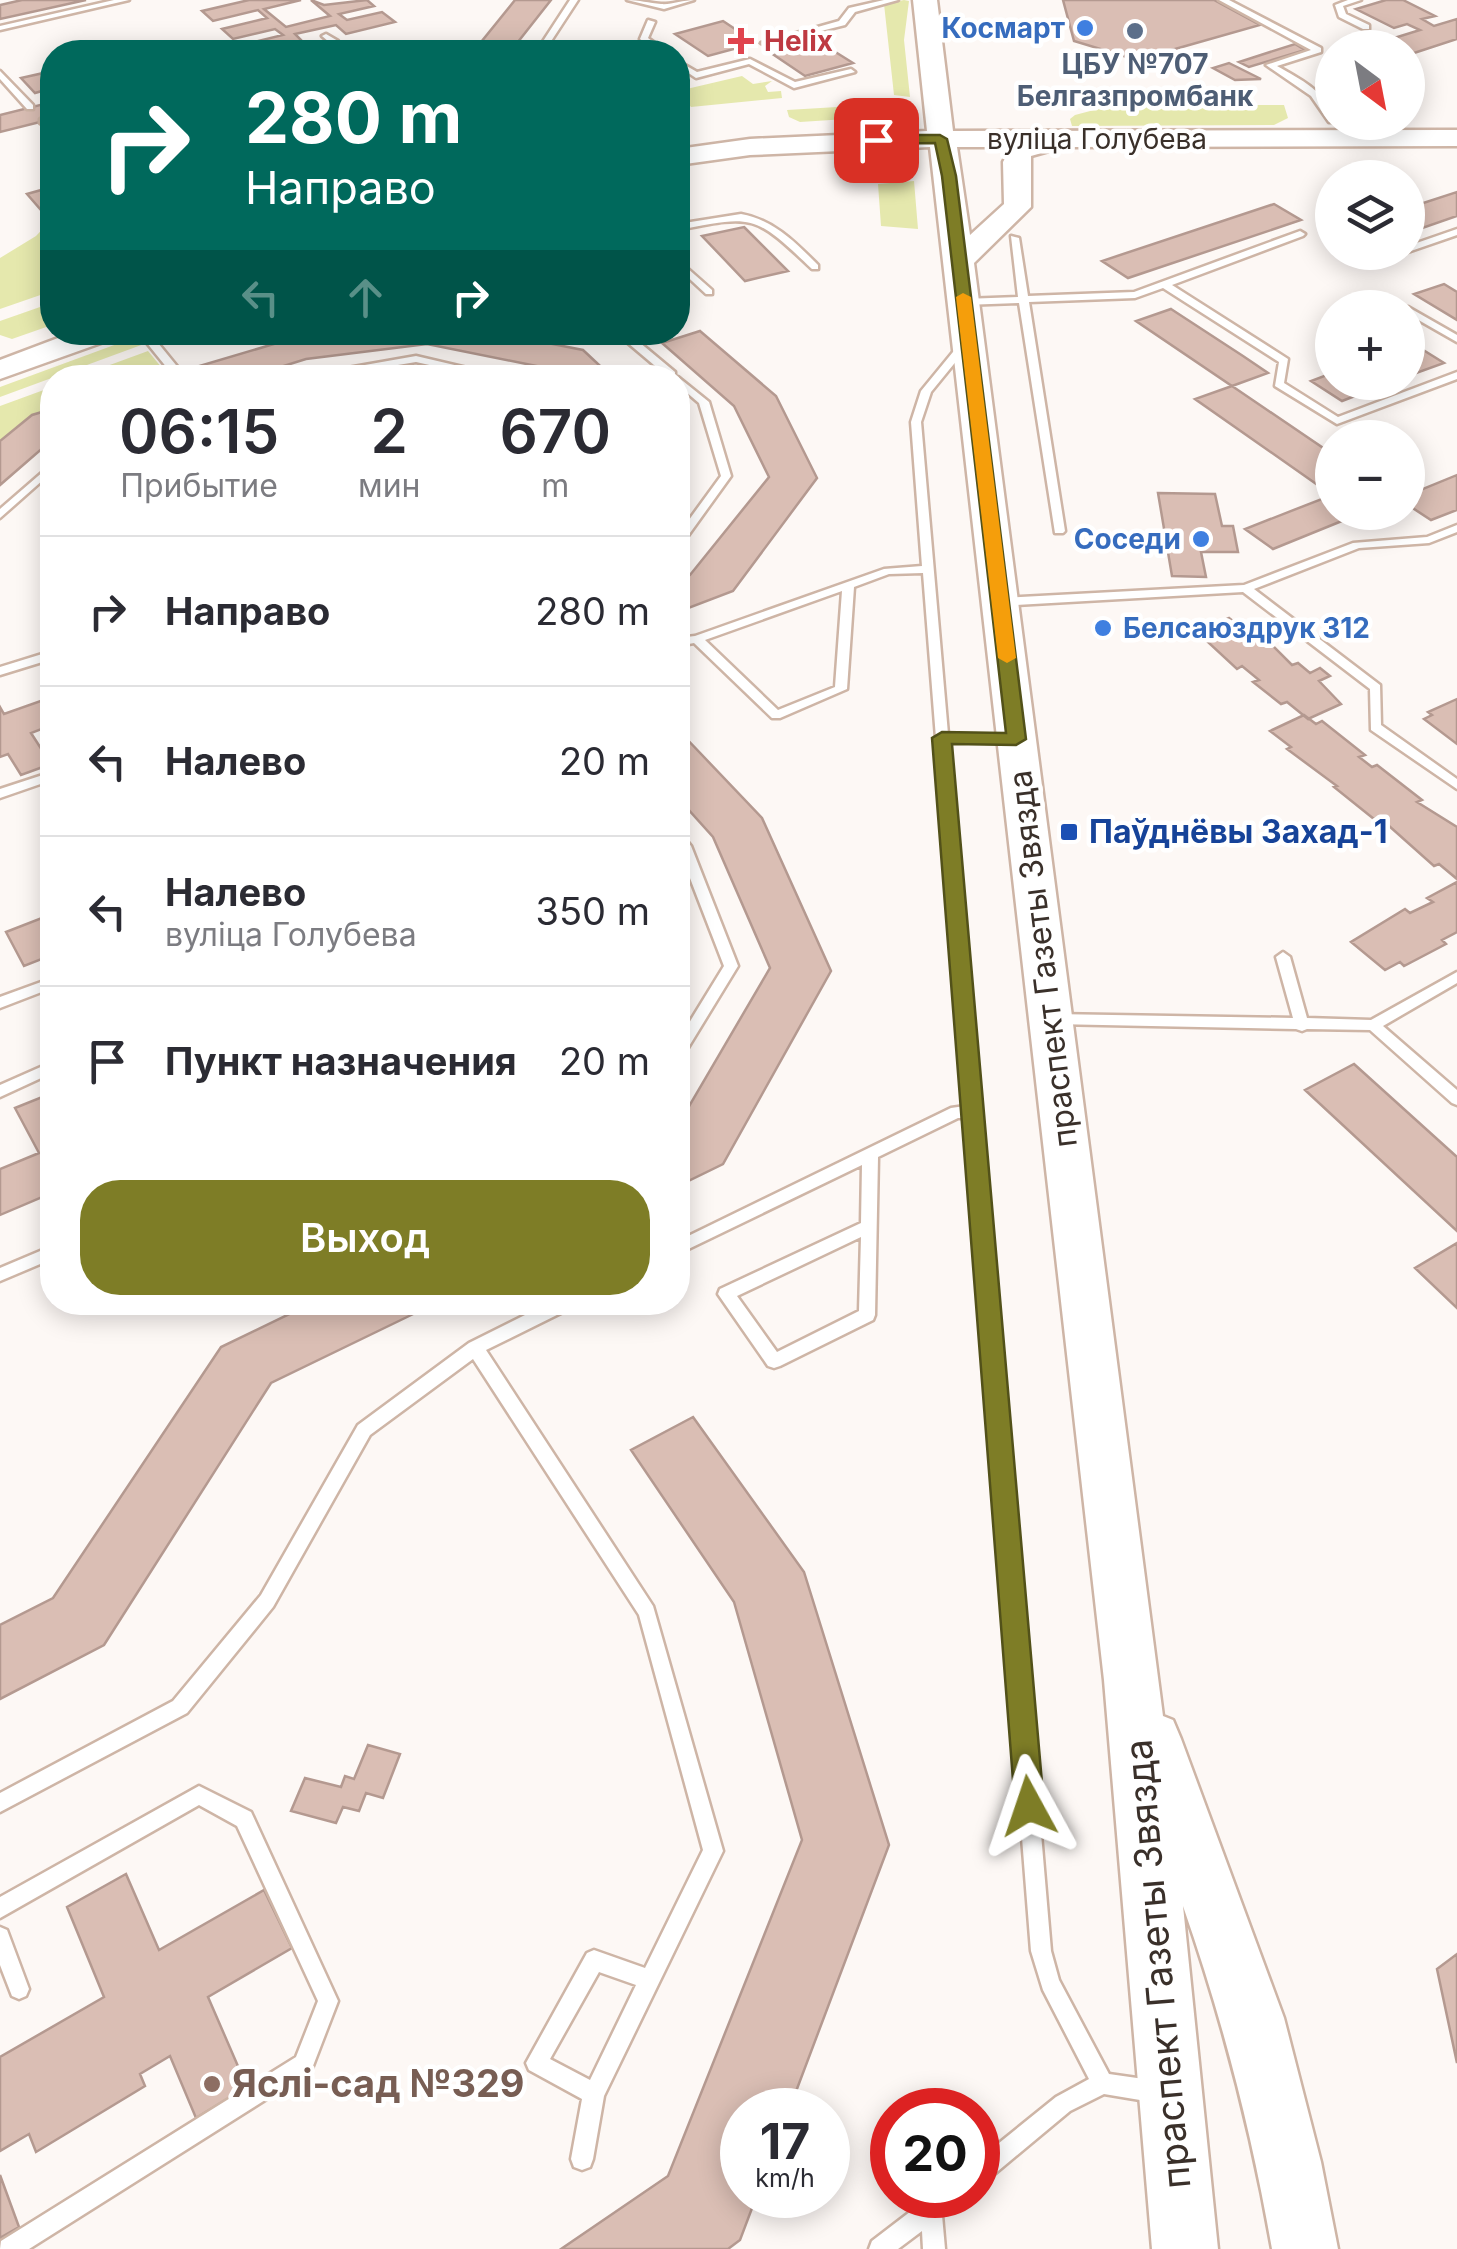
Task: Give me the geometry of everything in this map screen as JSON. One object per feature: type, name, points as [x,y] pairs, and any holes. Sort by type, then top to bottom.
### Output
[{"type":"main road","name":"праспект Газеты Звязда","points":[[926,0],[940,139],[949,176],[1132,1680],[1186,2249]]},
{"type":"main road","name":"вуліца Голубева","points":[[690,156],[830,141],[1063,139],[1315,128]]},
{"type":"main road","name":"вуліца Голубева","points":[[1425,135],[1457,138]]},
{"type":"main road","points":[[959,261],[1017,206],[1020,199],[1014,166],[1019,152],[1036,143],[1063,139]]},
{"type":"main road","points":[[0,370],[68,345]]},
{"type":"main road","name":"праспект Газеты Звязда","points":[[1132,1680],[1253,2018],[1305,2249]]},
{"type":"lane","points":[[0,28],[126,0]]},
{"type":"lane","points":[[548,40],[574,0]]},
{"type":"lane","points":[[631,0],[664,7],[690,0]]},
{"type":"lane","points":[[765,43],[842,23],[852,10],[894,0]]},
{"type":"lane","points":[[1223,0],[1315,48]]},
{"type":"lane","points":[[1357,0],[1339,5],[1342,15],[1366,27]]},
{"type":"lane","points":[[1243,3],[1315,41]]},
{"type":"lane","points":[[644,40],[651,22]]},
{"type":"lane","points":[[326,36],[331,40]]},
{"type":"lane","points":[[1315,51],[1270,65],[1315,95]]},
{"type":"lane","points":[[690,71],[696,75],[750,61],[794,85],[851,72]]},
{"type":"lane","points":[[0,74],[30,107]]},
{"type":"lane","points":[[690,224],[730,216],[766,220],[815,267]]},
{"type":"lane","points":[[1425,243],[1457,232]]},
{"type":"lane","points":[[964,302],[1117,298],[1167,286],[1300,234]]},
{"type":"lane","points":[[1014,238],[1059,531]]},
{"type":"lane","points":[[690,274],[709,292]]},
{"type":"lane","points":[[1167,286],[1284,361],[1279,384],[1337,421],[1457,374]]},
{"type":"lane","points":[[1425,321],[1457,340]]},
{"type":"lane","points":[[968,340],[926,391],[916,416],[1041,1951],[1050,1983],[1103,2083]]},
{"type":"lane","points":[[154,345],[170,365]]},
{"type":"lane","points":[[635,345],[657,365]]},
{"type":"lane","points":[[378,365],[416,359],[444,365]]},
{"type":"lane","points":[[690,391],[704,402],[726,476],[690,526]]},
{"type":"lane","points":[[0,515],[40,478]]},
{"type":"lane","points":[[1000,602],[1246,588],[1357,544],[1429,540],[1457,528]]},
{"type":"lane","points":[[690,641],[895,569],[928,564]]},
{"type":"lane","points":[[697,640],[776,715],[841,689],[848,586]]},
{"type":"lane","points":[[1246,588],[1376,688],[1375,728],[1457,785]]},
{"type":"lane","points":[[0,671],[40,659]]},
{"type":"lane","points":[[942,738],[1016,739]]},
{"type":"lane","points":[[0,794],[40,780]]},
{"type":"lane","points":[[690,861],[731,966],[690,1024]]},
{"type":"lane","points":[[1283,957],[1302,1026]]},
{"type":"lane","points":[[1050,1019],[1373,1025],[1457,978]]},
{"type":"lane","points":[[0,1003],[40,987]]},
{"type":"lane","points":[[1373,1025],[1457,1098]]},
{"type":"lane","points":[[0,1091],[40,1073]]},
{"type":"lane","points":[[690,1242],[956,1112],[972,1112]]},
{"type":"lane","points":[[869,1226],[726,1294],[774,1361],[867,1315],[869,1226],[870,1154]]},
{"type":"lane","points":[[0,1275],[40,1257]]},
{"type":"lane","points":[[0,1803],[180,1708],[267,1601],[364,1430],[475,1348],[541,1315]]},
{"type":"lane","points":[[475,1348],[647,1612],[713,1851],[594,2094],[582,2159]]},
{"type":"lane","points":[[0,1908],[199,1795],[244,1819],[328,2001],[304,2064],[9,2249]]},
{"type":"lane","points":[[0,1937],[19,1989]]},
{"type":"lane","points":[[594,2094],[536,2063],[594,1960],[650,1980]]},
{"type":"lane","points":[[1000,2155],[1064,2104],[1103,2083],[1170,2094]]},
{"type":"lane","points":[[880,2249],[920,2218]]},
{"type":"lane","points":[[934,2249],[938,2218]]},
{"type":"green space","points":[[909,1],[904,40],[910,97],[894,95],[884,4]]},
{"type":"green space","points":[[742,76],[753,84],[772,81],[765,86],[768,92],[781,91],[782,98],[691,107],[690,88]]},
{"type":"green space","points":[[1113,105],[1284,105],[1288,118],[1274,125],[1072,126],[1070,119],[1075,115]]},
{"type":"green space","points":[[861,108],[862,118],[800,122],[789,117],[787,110]]},
{"type":"green space","points":[[914,181],[918,229],[881,226],[878,184]]},
{"type":"green space","points":[[40,232],[40,295],[0,309],[0,258]]},
{"type":"green space","points":[[40,307],[40,329],[12,339],[0,335],[0,321]]},
{"type":"green space","points":[[114,345],[141,345],[87,365],[60,365]]},
{"type":"green space","points":[[148,351],[160,365],[110,365]]},
{"type":"green space","points":[[40,372],[40,382],[0,397],[0,387]]},
{"type":"green space","points":[[40,391],[40,412],[0,441],[0,406]]},
{"type":"building","points":[[22,0],[86,0],[0,19],[0,5]]},
{"type":"building","points":[[249,0],[301,0],[264,9],[286,27],[330,16],[311,0],[324,5],[367,0],[374,6],[339,14],[347,20],[382,12],[395,22],[346,34],[336,25],[295,34],[301,40],[262,40],[283,35],[275,29],[233,39],[222,29],[267,18],[258,10],[213,21],[202,11]]},
{"type":"building","points":[[515,0],[551,0],[519,40],[483,40]]},
{"type":"building","points":[[1063,0],[1214,0],[1260,25],[1154,55],[1143,62],[1074,41]]},
{"type":"building","points":[[1386,0],[1403,0],[1435,16],[1422,19],[1434,26],[1457,19],[1457,39],[1425,49],[1425,30],[1407,24],[1394,28],[1356,9]]},
{"type":"building","points":[[723,21],[756,43],[708,56],[690,40],[675,34]]},
{"type":"building","points":[[821,43],[853,63],[805,76],[774,55]]},
{"type":"building","points":[[1295,44],[1305,50],[1249,67],[1239,62]]},
{"type":"building","points":[[1229,63],[1261,79],[1235,80],[1213,68]]},
{"type":"building","points":[[40,74],[40,92],[35,93],[21,78]]},
{"type":"building","points":[[40,105],[40,122],[0,132],[0,115]]},
{"type":"building","points":[[40,190],[40,209],[27,194]]},
{"type":"building","points":[[1457,192],[1457,216],[1425,227],[1425,202]]},
{"type":"building","points":[[1274,204],[1301,220],[1128,278],[1102,261]]},
{"type":"building","points":[[744,227],[788,271],[745,281],[702,236]]},
{"type":"building","points":[[1444,284],[1457,292],[1457,320],[1425,301],[1425,290]]},
{"type":"building","points":[[1171,309],[1268,373],[1232,386],[1136,321]]},
{"type":"building","points":[[700,331],[776,396],[817,478],[733,591],[690,607],[690,575],[769,477],[734,406],[664,345],[690,345],[690,334]]},
{"type":"building","points":[[270,345],[419,345],[306,359],[287,365],[203,365]]},
{"type":"building","points":[[432,345],[557,345],[583,350],[599,365],[531,365]]},
{"type":"building","points":[[1425,351],[1444,363],[1425,370]]},
{"type":"building","points":[[1232,386],[1315,442],[1315,483],[1195,399]]},
{"type":"building","points":[[40,413],[40,450],[0,485],[0,441]]},
{"type":"building","points":[[1457,475],[1457,510],[1431,520],[1425,516],[1425,488]]},
{"type":"building","name":"Соседи","points":[[1158,493],[1215,494],[1222,526],[1233,526],[1238,552],[1201,552],[1206,577],[1172,576]]},
{"type":"building","points":[[1315,502],[1315,530],[1320,530],[1273,549],[1245,529]]},
{"type":"building","points":[[1229,618],[1239,626],[1247,623],[1259,632],[1267,629],[1277,636],[1267,640],[1292,665],[1298,663],[1310,673],[1320,668],[1330,676],[1319,681],[1341,704],[1308,719],[1287,702],[1281,704],[1253,682],[1259,680],[1242,666],[1237,669],[1197,632]]},
{"type":"building","points":[[1457,699],[1457,744],[1424,719],[1432,715],[1428,712]]},
{"type":"building","points":[[40,701],[40,730],[31,733],[40,747],[40,768],[21,775],[8,754],[0,757],[0,707],[4,714]]},
{"type":"building","points":[[1304,715],[1316,724],[1322,721],[1365,755],[1359,757],[1372,767],[1377,765],[1422,800],[1417,802],[1457,827],[1457,879],[1439,864],[1434,866],[1379,817],[1374,819],[1270,731]]},
{"type":"building","points":[[690,742],[762,818],[831,971],[723,1164],[690,1180],[690,1105],[770,968],[713,837],[690,811]]},
{"type":"building","points":[[1457,882],[1457,932],[1442,940],[1446,944],[1404,966],[1400,962],[1385,970],[1351,942],[1405,909],[1410,913],[1433,902],[1427,898]]},
{"type":"building","points":[[40,919],[40,960],[24,966],[6,932]]},
{"type":"building","points":[[1354,1064],[1457,1157],[1457,1231],[1305,1090]]},
{"type":"building","points":[[40,1098],[40,1198],[0,1215],[0,1169],[39,1153],[15,1108]]},
{"type":"building","points":[[1457,1243],[1457,1308],[1415,1268]]},
{"type":"building","points":[[287,1315],[411,1315],[271,1383],[104,1645],[0,1699],[0,1625],[53,1598],[221,1347]]},
{"type":"building","points":[[693,1417],[804,1572],[889,1845],[797,2088],[720,2088],[720,2218],[748,2218],[740,2240],[728,2249],[561,2249],[668,2176],[802,1840],[734,1602],[631,1450]]},
{"type":"building","points":[[368,1745],[400,1754],[383,1798],[366,1793],[359,1811],[343,1807],[336,1823],[291,1811],[305,1778],[341,1787],[345,1776],[354,1779]]},
{"type":"building","points":[[126,1874],[159,1950],[264,1890],[292,1948],[208,1997],[247,2087],[196,2118],[170,2056],[140,2074],[145,2086],[36,2152],[29,2134],[0,2151],[0,2057],[104,1997],[67,1907]]},
{"type":"building","points":[[1457,1954],[1457,2063],[1437,1969]]},
{"type":"building","points":[[0,2175],[19,2227],[0,2238]]},
{"type":"slow traffic","points":[[963,297],[1007,658]]},
{"type":"place","name":"Космарт","points":[[1085,28]]},
{"type":"place","name":"ЦБУ №707 Белгазпромбанк","points":[[1135,31]]},
{"type":"place","name":"Helix","points":[[741,41]]},
{"type":"place","name":"Соседи","points":[[1201,539]]},
{"type":"place","name":"Белсаюздрук 312","points":[[1103,628]]},
{"type":"place","name":"Паўднёвы Захад-1","points":[[1069,832]]},
{"type":"place","name":"Яслі-сад №329","points":[[212,2084]]},
{"type":"route","points":[[876,140],[940,139],[949,176],[1016,739],[942,738],[1029,1806]]}]
